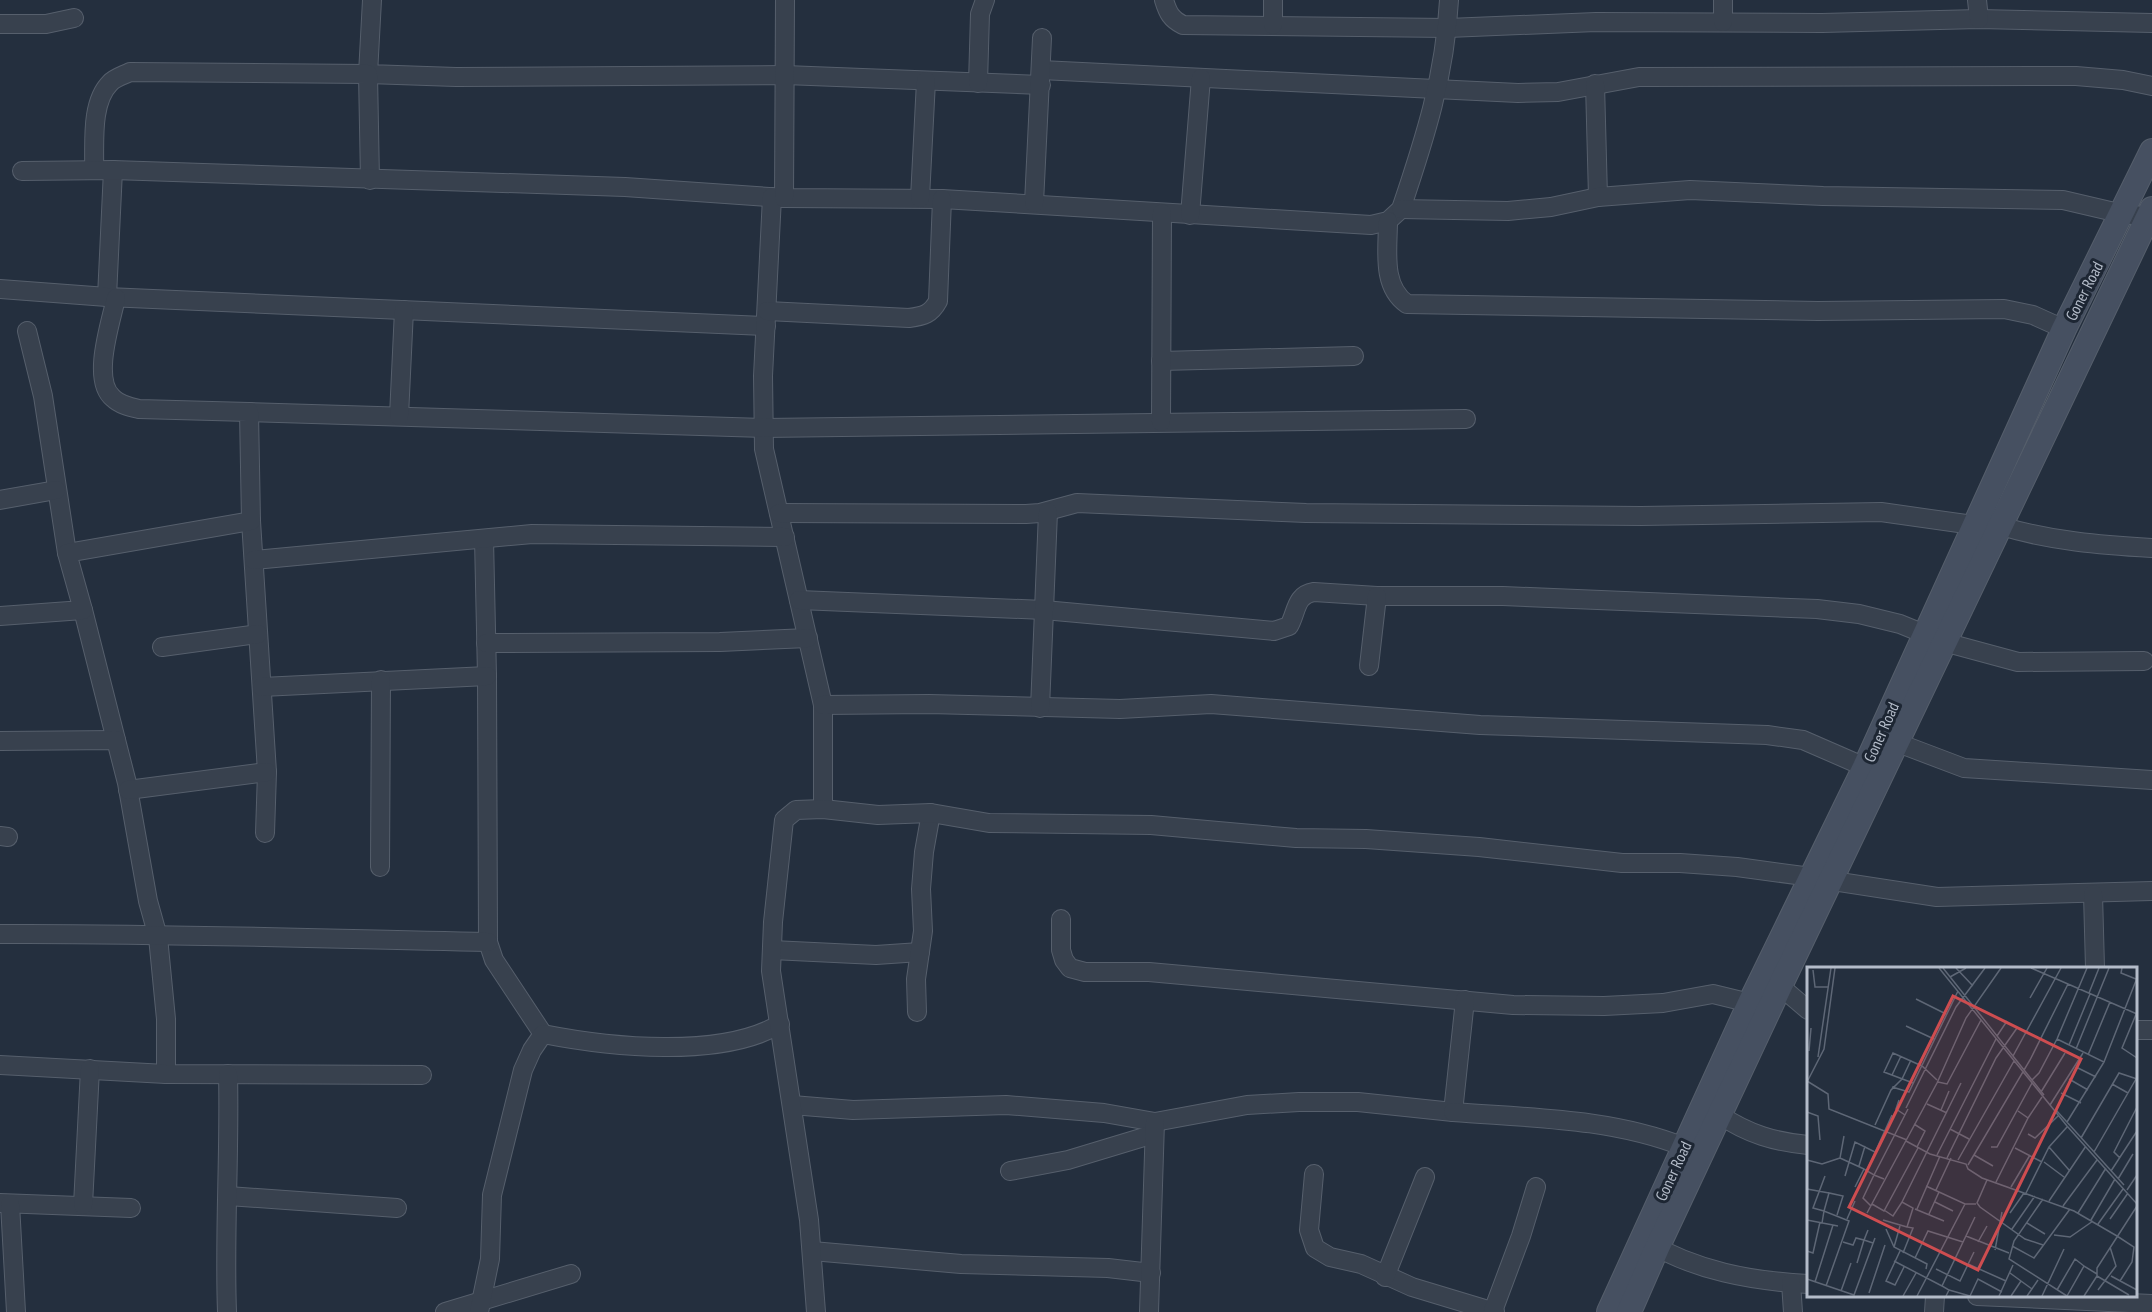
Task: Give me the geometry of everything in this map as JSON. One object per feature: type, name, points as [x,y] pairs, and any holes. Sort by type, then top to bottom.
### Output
[{"type":"street","points":[[370,180],[368,74],[372,0]]},
{"type":"street","points":[[785,0],[785,75],[778,198],[767,319],[764,448],[823,705],[823,809]]},
{"type":"street","points":[[978,83],[980,14],[985,0]]},
{"type":"street","points":[[1164,0],[1167,13],[1183,25],[1448,28],[1596,22],[1979,19],[2152,23]]},
{"type":"street","points":[[1273,0],[1273,25]]},
{"type":"street","points":[[1449,0],[1448,28],[1438,89],[1394,215],[1389,279],[1396,296],[1407,304],[1818,311],[2004,309],[2033,315],[2064,329]]},
{"type":"street","points":[[1723,0],[1723,22]]},
{"type":"street","points":[[1977,0],[1979,19]]},
{"type":"street","points":[[0,24],[46,24],[74,18]]},
{"type":"street","points":[[1034,203],[1042,38]]},
{"type":"street","points":[[94,170],[96,121],[100,100],[110,83],[130,72],[456,77],[785,75],[978,83],[1041,78],[1201,78],[1518,93],[1558,92],[1639,77],[2076,76],[2123,80],[2152,86]]},
{"type":"street","points":[[1190,215],[1201,78]]},
{"type":"street","points":[[920,198],[926,81]]},
{"type":"street","points":[[1595,84],[1598,197]]},
{"type":"street","name":"Goner Road","points":[[1629,1312],[1649,1243],[1684,1147],[1750,1003],[1898,743],[1973,525],[2064,329],[2152,152]]},
{"type":"street","points":[[113,170],[111,297],[102,365],[105,388],[112,398],[124,405],[139,409],[764,428],[1466,419]]},
{"type":"street","points":[[22,171],[113,170],[625,187],[778,198],[920,198],[1034,203],[1190,215],[1371,225],[1394,215],[1508,211],[1551,207],[1598,197],[1690,190],[1823,196],[2019,197],[2063,200],[2123,214],[2151,214]]},
{"type":"street","points":[[0,290],[404,310],[767,319],[909,318],[923,316],[932,311],[938,301],[942,199]]},
{"type":"street","points":[[1161,422],[1162,213]]},
{"type":"street","name":"Goner Road","points":[[1609,1312],[1720,1115],[1780,986],[1865,766],[1934,638],[2001,526],[2151,214]]},
{"type":"street","points":[[399,417],[404,310]]},
{"type":"street","points":[[27,331],[43,396],[56,490],[68,553],[128,790],[146,891],[158,937],[166,1019],[166,1074]]},
{"type":"street","points":[[1161,361],[1354,356]]},
{"type":"street","points":[[249,412],[251,521],[267,772],[265,833]]},
{"type":"street","points":[[0,500],[56,490]]},
{"type":"street","points":[[779,513],[1026,514],[1048,512],[1077,502],[1342,513],[1641,516],[1881,512],[1973,525]]},
{"type":"street","points":[[1040,708],[1048,512]]},
{"type":"street","points":[[68,553],[251,521]]},
{"type":"street","points":[[2001,526],[2042,538],[2077,543],[2152,548]]},
{"type":"street","points":[[254,560],[532,534],[604,533],[785,537]]},
{"type":"street","points":[[484,539],[488,942],[494,960],[543,1034],[620,1044],[688,1046],[732,1043],[761,1035],[780,1024]]},
{"type":"street","points":[[798,600],[1044,610],[1274,631],[1289,626],[1299,601],[1306,594],[1503,596],[1817,609],[1859,614],[2018,662],[2144,661]]},
{"type":"street","points":[[1369,666],[1377,596]]},
{"type":"street","points":[[0,616],[83,610]]},
{"type":"street","points":[[162,647],[258,634]]},
{"type":"street","points":[[486,643],[720,642],[808,638]]},
{"type":"street","points":[[262,687],[487,676]]},
{"type":"street","points":[[380,867],[381,680]]},
{"type":"street","points":[[823,705],[929,704],[1120,709],[1211,704],[1480,725],[1767,735],[1803,740],[1865,766]]},
{"type":"street","points":[[0,741],[116,740]]},
{"type":"street","points":[[1898,743],[1964,768],[2152,780]]},
{"type":"street","points":[[128,790],[267,772]]},
{"type":"street","points":[[816,1312],[812,1251],[771,971],[784,820],[796,810],[823,809],[878,815],[931,813],[989,823],[1151,825],[1296,838],[1366,839],[1479,847],[1622,863],[1680,863],[1737,867],[1937,897],[2152,891]]},
{"type":"street","points":[[917,1012],[916,979],[923,930],[921,889],[924,852],[931,813]]},
{"type":"street","points":[[2093,894],[2095,967]]},
{"type":"street","points":[[1061,919],[1061,950],[1064,960],[1070,968],[1085,972],[1149,972],[1513,1005],[1604,1006],[1663,1003],[1713,994],[1750,1003]]},
{"type":"street","points":[[0,934],[91,932],[158,937],[488,942]]},
{"type":"street","points":[[772,950],[876,956],[920,952]]},
{"type":"street","points":[[1780,986],[1807,1008]]},
{"type":"street","points":[[1453,1112],[1465,1000]]},
{"type":"street","points":[[480,1306],[490,1258],[492,1195],[523,1070],[532,1050],[543,1034]]},
{"type":"street","points":[[0,1065],[90,1068],[166,1074],[422,1075]]},
{"type":"street","points":[[82,1205],[90,1068]]},
{"type":"street","points":[[227,1312],[228,1074]]},
{"type":"street","points":[[1010,1171],[1068,1160],[1154,1128],[1247,1105],[1299,1102],[1358,1102],[1556,1120],[1626,1129],[1653,1135],[1684,1147]]},
{"type":"street","points":[[792,1105],[853,1110],[1006,1105],[1104,1113],[1154,1128]]},
{"type":"street","points":[[1720,1115],[1741,1129],[1771,1140],[1807,1144]]},
{"type":"street","points":[[1149,1312],[1154,1128]]},
{"type":"street","points":[[1314,1174],[1309,1230],[1315,1248],[1330,1257],[1361,1264],[1385,1277],[1494,1312],[1536,1188]]},
{"type":"street","points":[[1385,1277],[1425,1177]]},
{"type":"street","points":[[228,1196],[397,1208]]},
{"type":"street","points":[[16,1312],[5,1204],[131,1208]]},
{"type":"street","points":[[1649,1243],[1698,1266],[1749,1279],[1800,1284],[1793,1312]]},
{"type":"street","points":[[812,1251],[961,1264],[1108,1268],[1151,1273]]},
{"type":"street","points":[[446,1312],[480,1306],[571,1274]]},
{"type":"street","points":[[1934,1312],[1935,1297]]},
{"type":"street","points":[[1986,1297],[2065,1306],[2152,1304]]}]
